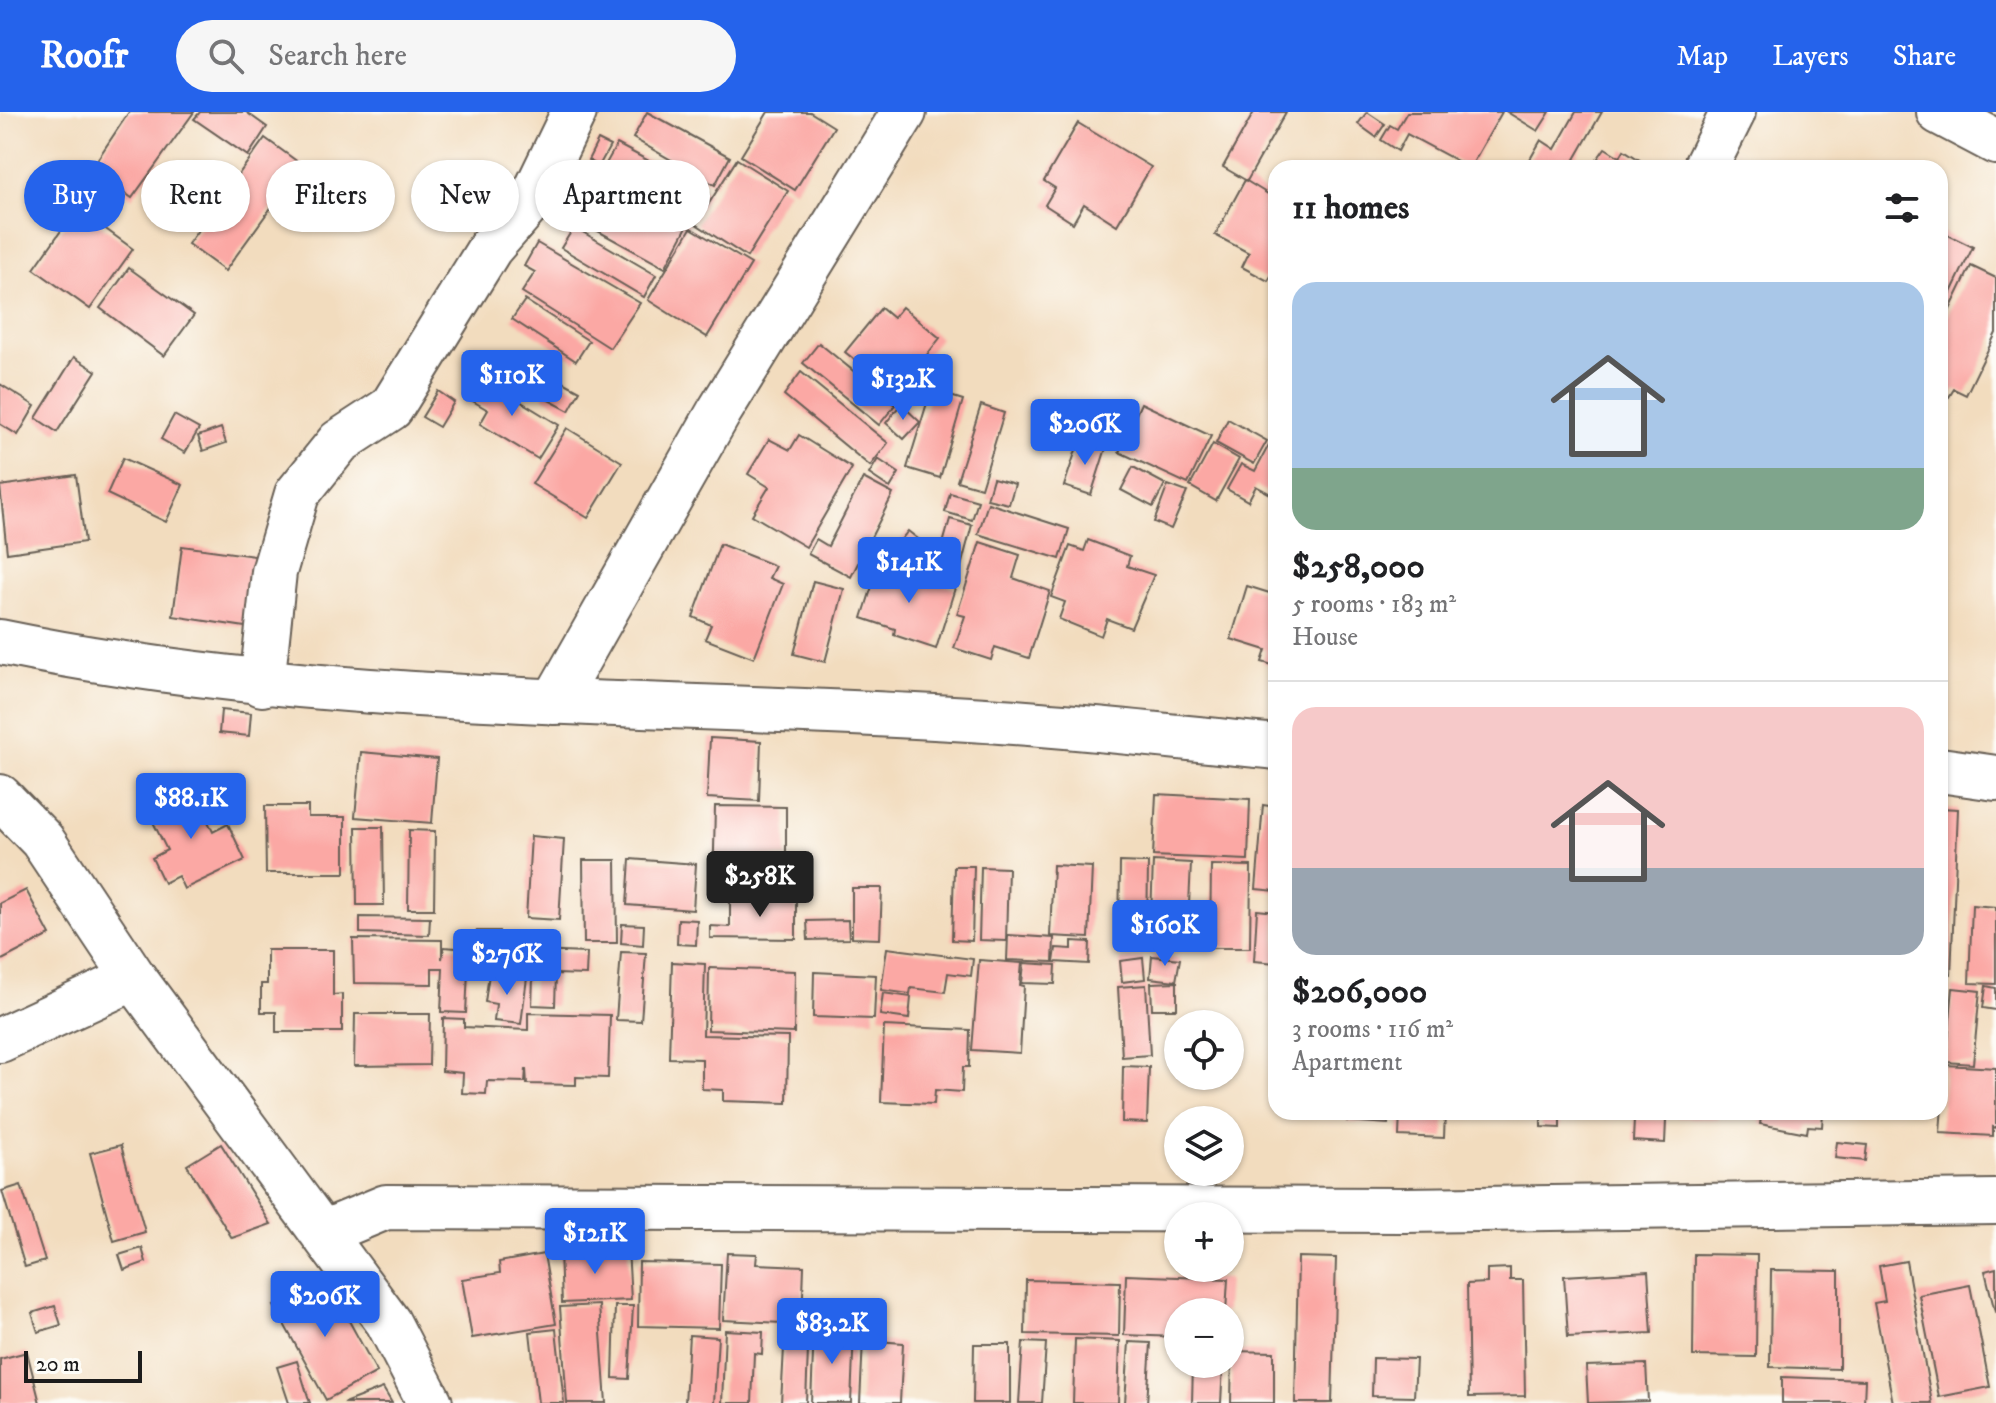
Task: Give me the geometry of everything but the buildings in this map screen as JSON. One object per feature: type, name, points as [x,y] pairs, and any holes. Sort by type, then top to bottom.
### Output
[{"type":"street","points":[[262,684],[274,572],[297,494],[339,442],[391,408],[490,248],[531,201],[574,112]]},
{"type":"street","points":[[554,702],[719,412],[904,112]]},
{"type":"street","points":[[1709,160],[1733,112]]},
{"type":"street","points":[[1939,112],[1996,142]]},
{"type":"street","points":[[0,642],[262,684],[554,702],[1001,721],[1268,746]]},
{"type":"street","points":[[1948,771],[1996,778]]},
{"type":"street","points":[[0,797],[42,840],[134,978],[388,1322],[430,1403]]},
{"type":"street","points":[[0,1040],[134,978]]},
{"type":"street","points":[[323,1233],[386,1207],[1404,1210],[1996,1202]]}]
